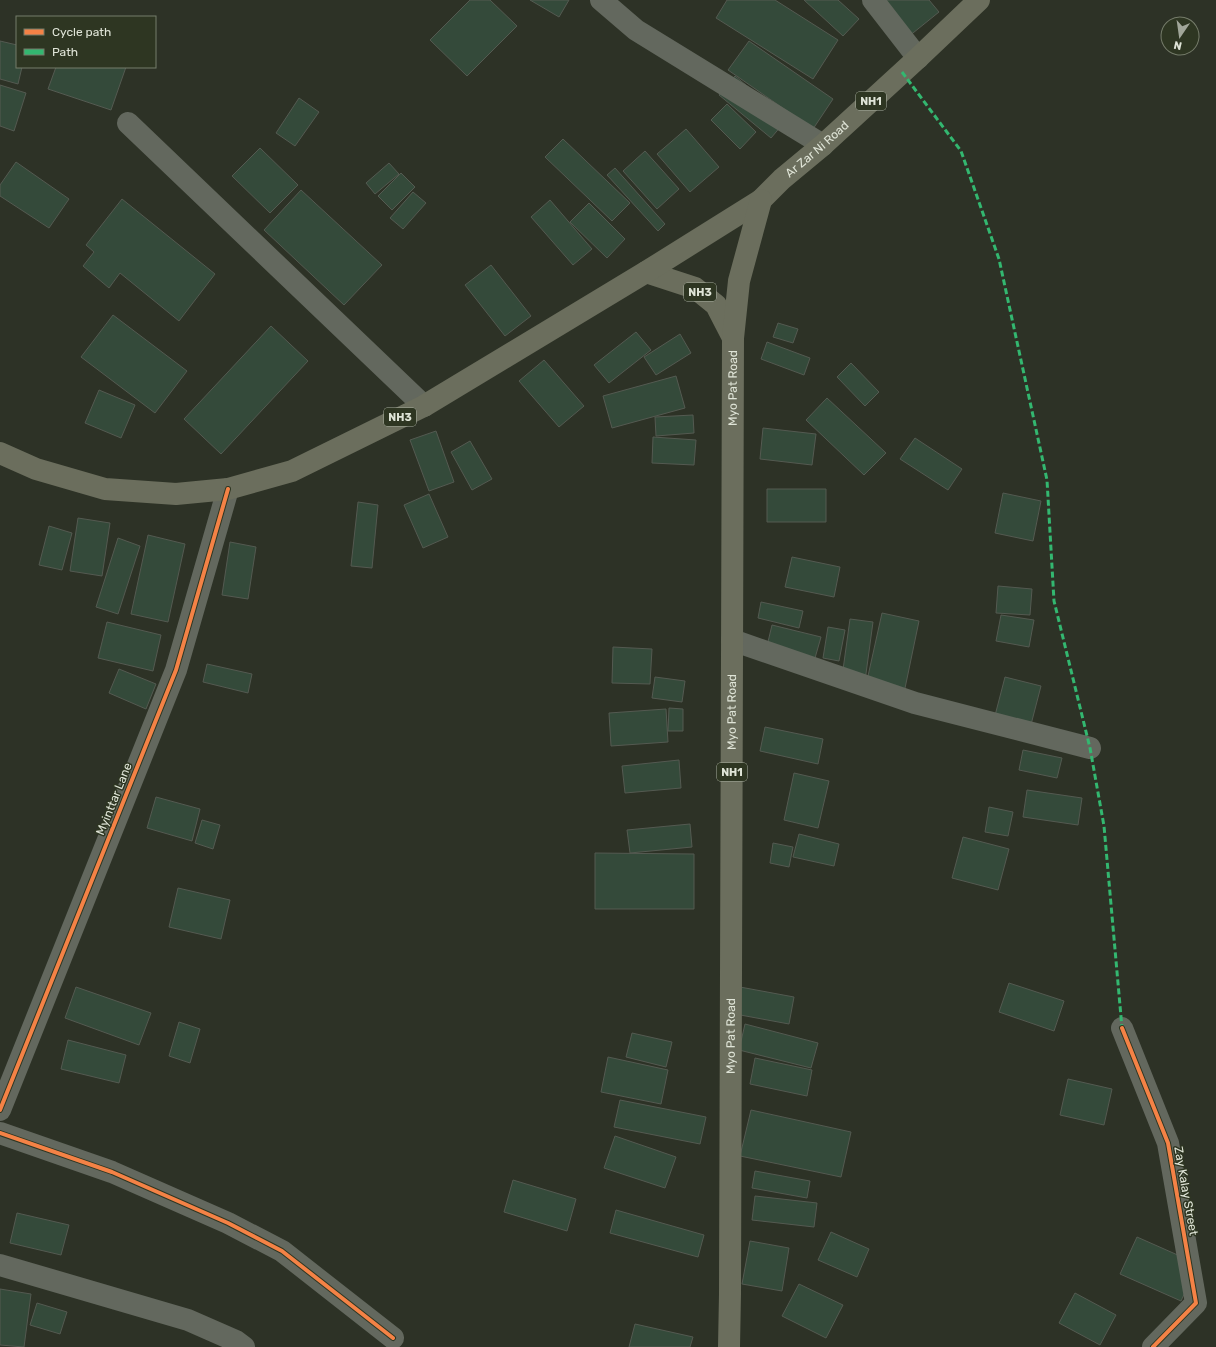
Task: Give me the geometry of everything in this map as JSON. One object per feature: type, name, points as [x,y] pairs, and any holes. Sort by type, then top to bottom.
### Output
[{"type":"highway","name":"Ar Zar Ni Road","points":[[761,200],[782,179],[823,145],[918,58],[979,0]]},
{"type":"highway","name":"NH3","points":[[0,453],[36,469],[105,488],[176,494],[228,489],[292,471],[424,406],[646,272],[761,200]]},
{"type":"highway","name":"Myo Pat Road","points":[[729,1347],[733,338],[739,281],[761,200]]},
{"type":"highway","name":"NH3","points":[[646,272],[695,288],[716,305],[733,338]]},
{"type":"street","points":[[601,0],[636,30],[823,145]]},
{"type":"street","points":[[873,0],[918,58]]},
{"type":"street","points":[[128,123],[424,406]]},
{"type":"street","name":"Myinttar Lane","points":[[0,1110],[176,670],[228,489]]},
{"type":"street","points":[[732,640],[915,703],[1090,748]]},
{"type":"street","name":"Zay Kalay Street","points":[[1122,1028],[1168,1143],[1196,1303],[1153,1347]]},
{"type":"street","points":[[0,1133],[112,1172],[228,1222],[282,1251],[393,1338]]},
{"type":"street","points":[[0,1265],[188,1320],[236,1341],[244,1347]]},
{"type":"building","points":[[470,0],[490,0],[517,26],[467,76],[430,40]]},
{"type":"building","points":[[530,0],[569,0],[559,17]]},
{"type":"building","points":[[727,0],[775,0],[838,40],[813,79],[716,18]]},
{"type":"building","points":[[804,0],[838,0],[859,19],[843,36]]},
{"type":"building","points":[[878,0],[929,0],[939,12],[908,37]]},
{"type":"building","points":[[0,41],[16,45],[16,68],[22,68],[18,84],[0,79]]},
{"type":"building","points":[[749,41],[833,99],[813,129],[728,70]]},
{"type":"building","points":[[56,68],[126,68],[111,110],[48,89]]},
{"type":"building","points":[[735,76],[787,119],[771,138],[719,95]]},
{"type":"building","points":[[0,85],[26,93],[14,131],[0,126]]},
{"type":"building","points":[[299,98],[319,112],[295,146],[276,133]]},
{"type":"building","points":[[727,104],[756,132],[740,149],[711,120]]},
{"type":"building","points":[[686,129],[719,167],[690,192],[657,154]]},
{"type":"building","points":[[563,139],[630,203],[612,221],[545,157]]},
{"type":"building","points":[[260,148],[298,185],[270,213],[232,176]]},
{"type":"building","points":[[645,151],[679,189],[657,209],[623,171]]},
{"type":"building","points":[[16,162],[69,199],[49,228],[0,196],[0,185]]},
{"type":"building","points":[[389,163],[399,174],[375,194],[366,183]]},
{"type":"building","points":[[615,168],[665,224],[658,231],[607,175]]},
{"type":"building","points":[[401,173],[415,187],[392,210],[378,196]]},
{"type":"building","points":[[301,190],[382,265],[344,305],[264,230]]},
{"type":"building","points":[[413,192],[426,203],[403,229],[390,218]]},
{"type":"building","points":[[122,199],[215,274],[179,321],[120,273],[109,288],[83,266],[94,252],[86,245]]},
{"type":"building","points":[[550,200],[592,249],[573,265],[531,217]]},
{"type":"building","points":[[589,203],[625,239],[607,258],[570,222]]},
{"type":"building","points":[[491,265],[531,316],[505,336],[465,285]]},
{"type":"building","points":[[113,315],[187,371],[155,413],[81,357]]},
{"type":"building","points":[[778,323],[798,329],[793,343],[773,337]]},
{"type":"building","points":[[271,326],[308,361],[221,454],[184,419]]},
{"type":"building","points":[[636,332],[651,350],[609,383],[594,365]]},
{"type":"building","points":[[680,334],[691,353],[656,375],[644,357]]},
{"type":"building","points":[[767,342],[810,358],[804,375],[761,359]]},
{"type":"building","points":[[544,360],[584,406],[559,427],[519,381]]},
{"type":"building","points":[[851,363],[879,392],[865,406],[837,377]]},
{"type":"building","points":[[676,376],[685,408],[612,428],[603,396]]},
{"type":"building","points":[[99,390],[135,405],[121,438],[85,423]]},
{"type":"building","points":[[827,398],[886,453],[864,475],[806,420]]},
{"type":"building","points":[[693,415],[694,433],[656,436],[655,417]]},
{"type":"building","points":[[763,428],[816,434],[812,465],[760,459]]},
{"type":"building","points":[[436,431],[454,482],[429,491],[410,440]]},
{"type":"building","points":[[653,437],[696,440],[694,465],[652,463]]},
{"type":"building","points":[[915,438],[962,469],[948,490],[900,459]]},
{"type":"building","points":[[470,441],[492,479],[472,490],[451,452]]},
{"type":"building","points":[[767,489],[826,489],[826,522],[767,522]]},
{"type":"building","points":[[1003,493],[1041,501],[1033,541],[995,533]]},
{"type":"building","points":[[429,494],[448,537],[423,548],[404,505]]},
{"type":"building","points":[[358,502],[378,505],[372,568],[351,566]]},
{"type":"building","points":[[78,518],[110,523],[102,576],[70,571]]},
{"type":"building","points":[[49,526],[72,533],[62,570],[39,565]]},
{"type":"building","points":[[148,535],[185,544],[168,622],[131,614]]},
{"type":"building","points":[[118,538],[140,546],[118,614],[96,607]]},
{"type":"building","points":[[230,542],[256,547],[248,599],[222,595]]},
{"type":"building","points":[[792,557],[840,567],[834,597],[785,587]]},
{"type":"building","points":[[998,586],[1032,589],[1030,615],[996,613]]},
{"type":"building","points":[[761,602],[803,611],[799,628],[758,618]]},
{"type":"building","points":[[882,613],[919,621],[904,693],[866,685]]},
{"type":"building","points":[[1001,615],[1034,620],[1029,647],[996,641]]},
{"type":"building","points":[[850,619],[873,622],[865,681],[842,677]]},
{"type":"building","points":[[107,622],[161,635],[153,671],[98,658]]},
{"type":"building","points":[[772,625],[821,637],[815,658],[767,646]]},
{"type":"building","points":[[828,627],[845,630],[839,661],[823,658]]},
{"type":"building","points":[[613,647],[652,649],[650,684],[612,683]]},
{"type":"building","points":[[207,664],[252,674],[248,693],[203,682]]},
{"type":"building","points":[[119,669],[156,684],[146,709],[109,693]]},
{"type":"building","points":[[655,677],[685,681],[682,702],[652,698]]},
{"type":"building","points":[[1005,677],[1041,686],[1027,740],[991,731]]},
{"type":"building","points":[[669,708],[683,709],[683,731],[668,731]]},
{"type":"building","points":[[666,709],[668,742],[611,746],[609,713]]},
{"type":"building","points":[[765,727],[823,739],[818,764],[760,751]]},
{"type":"building","points":[[1023,750],[1062,758],[1057,778],[1019,770]]},
{"type":"building","points":[[679,760],[681,788],[625,793],[622,766]]},
{"type":"building","points":[[794,773],[829,781],[818,828],[784,820]]},
{"type":"building","points":[[1027,790],[1082,798],[1078,825],[1023,817]]},
{"type":"building","points":[[156,797],[200,809],[192,841],[147,828]]},
{"type":"building","points":[[989,807],[1013,812],[1008,836],[985,832]]},
{"type":"building","points":[[202,820],[220,825],[213,849],[195,843]]},
{"type":"building","points":[[690,824],[692,847],[630,853],[627,830]]},
{"type":"building","points":[[799,834],[839,844],[834,866],[793,857]]},
{"type":"building","points":[[963,837],[1009,849],[998,890],[952,878]]},
{"type":"building","points":[[773,843],[793,847],[789,867],[770,863]]},
{"type":"building","points":[[595,853],[694,854],[694,909],[595,909]]},
{"type":"building","points":[[178,888],[230,900],[221,939],[169,927]]},
{"type":"building","points":[[1009,983],[1064,1001],[1054,1031],[999,1012]]},
{"type":"building","points":[[76,987],[151,1013],[139,1045],[65,1018]]},
{"type":"building","points":[[740,987],[794,997],[789,1024],[735,1014]]},
{"type":"building","points":[[179,1022],[200,1029],[190,1063],[169,1056]]},
{"type":"building","points":[[745,1024],[818,1043],[811,1068],[739,1050]]},
{"type":"building","points":[[632,1033],[672,1042],[666,1067],[626,1057]]},
{"type":"building","points":[[68,1040],[126,1055],[119,1083],[61,1069]]},
{"type":"building","points":[[608,1057],[668,1070],[661,1104],[601,1092]]},
{"type":"building","points":[[755,1058],[812,1070],[807,1096],[750,1084]]},
{"type":"building","points":[[1068,1079],[1112,1089],[1104,1125],[1060,1115]]},
{"type":"building","points":[[620,1100],[706,1117],[700,1144],[614,1127]]},
{"type":"building","points":[[751,1110],[851,1132],[841,1177],[740,1156]]},
{"type":"building","points":[[615,1136],[676,1157],[665,1188],[604,1168]]},
{"type":"building","points":[[755,1171],[810,1181],[807,1198],[752,1188]]},
{"type":"building","points":[[513,1180],[576,1199],[567,1231],[504,1212]]},
{"type":"building","points":[[755,1196],[817,1203],[814,1227],[752,1220]]},
{"type":"building","points":[[616,1210],[704,1235],[698,1257],[610,1233]]},
{"type":"building","points":[[17,1213],[69,1225],[61,1255],[10,1243]]},
{"type":"building","points":[[831,1232],[869,1249],[857,1277],[818,1260]]},
{"type":"building","points":[[1137,1237],[1198,1264],[1181,1301],[1120,1274]]},
{"type":"building","points":[[750,1241],[789,1248],[782,1291],[742,1284]]},
{"type":"building","points":[[799,1284],[843,1305],[826,1338],[782,1316]]},
{"type":"building","points":[[0,1289],[31,1294],[24,1347],[0,1345]]},
{"type":"building","points":[[1075,1293],[1116,1315],[1100,1345],[1059,1323]]},
{"type":"building","points":[[37,1303],[67,1312],[60,1334],[30,1325]]},
{"type":"building","points":[[635,1324],[693,1337],[690,1347],[629,1347]]},
{"type":"marked path","points":[[902,72],[961,151],[999,259],[1047,480],[1054,601],[1090,748],[1104,826],[1122,1028]]},
{"type":"cycle path","points":[[0,1110],[176,670],[228,489]]},
{"type":"cycle path","points":[[1122,1028],[1168,1143],[1196,1303],[1153,1347]]},
{"type":"cycle path","points":[[0,1133],[112,1172],[228,1223],[282,1251],[393,1338]]}]
